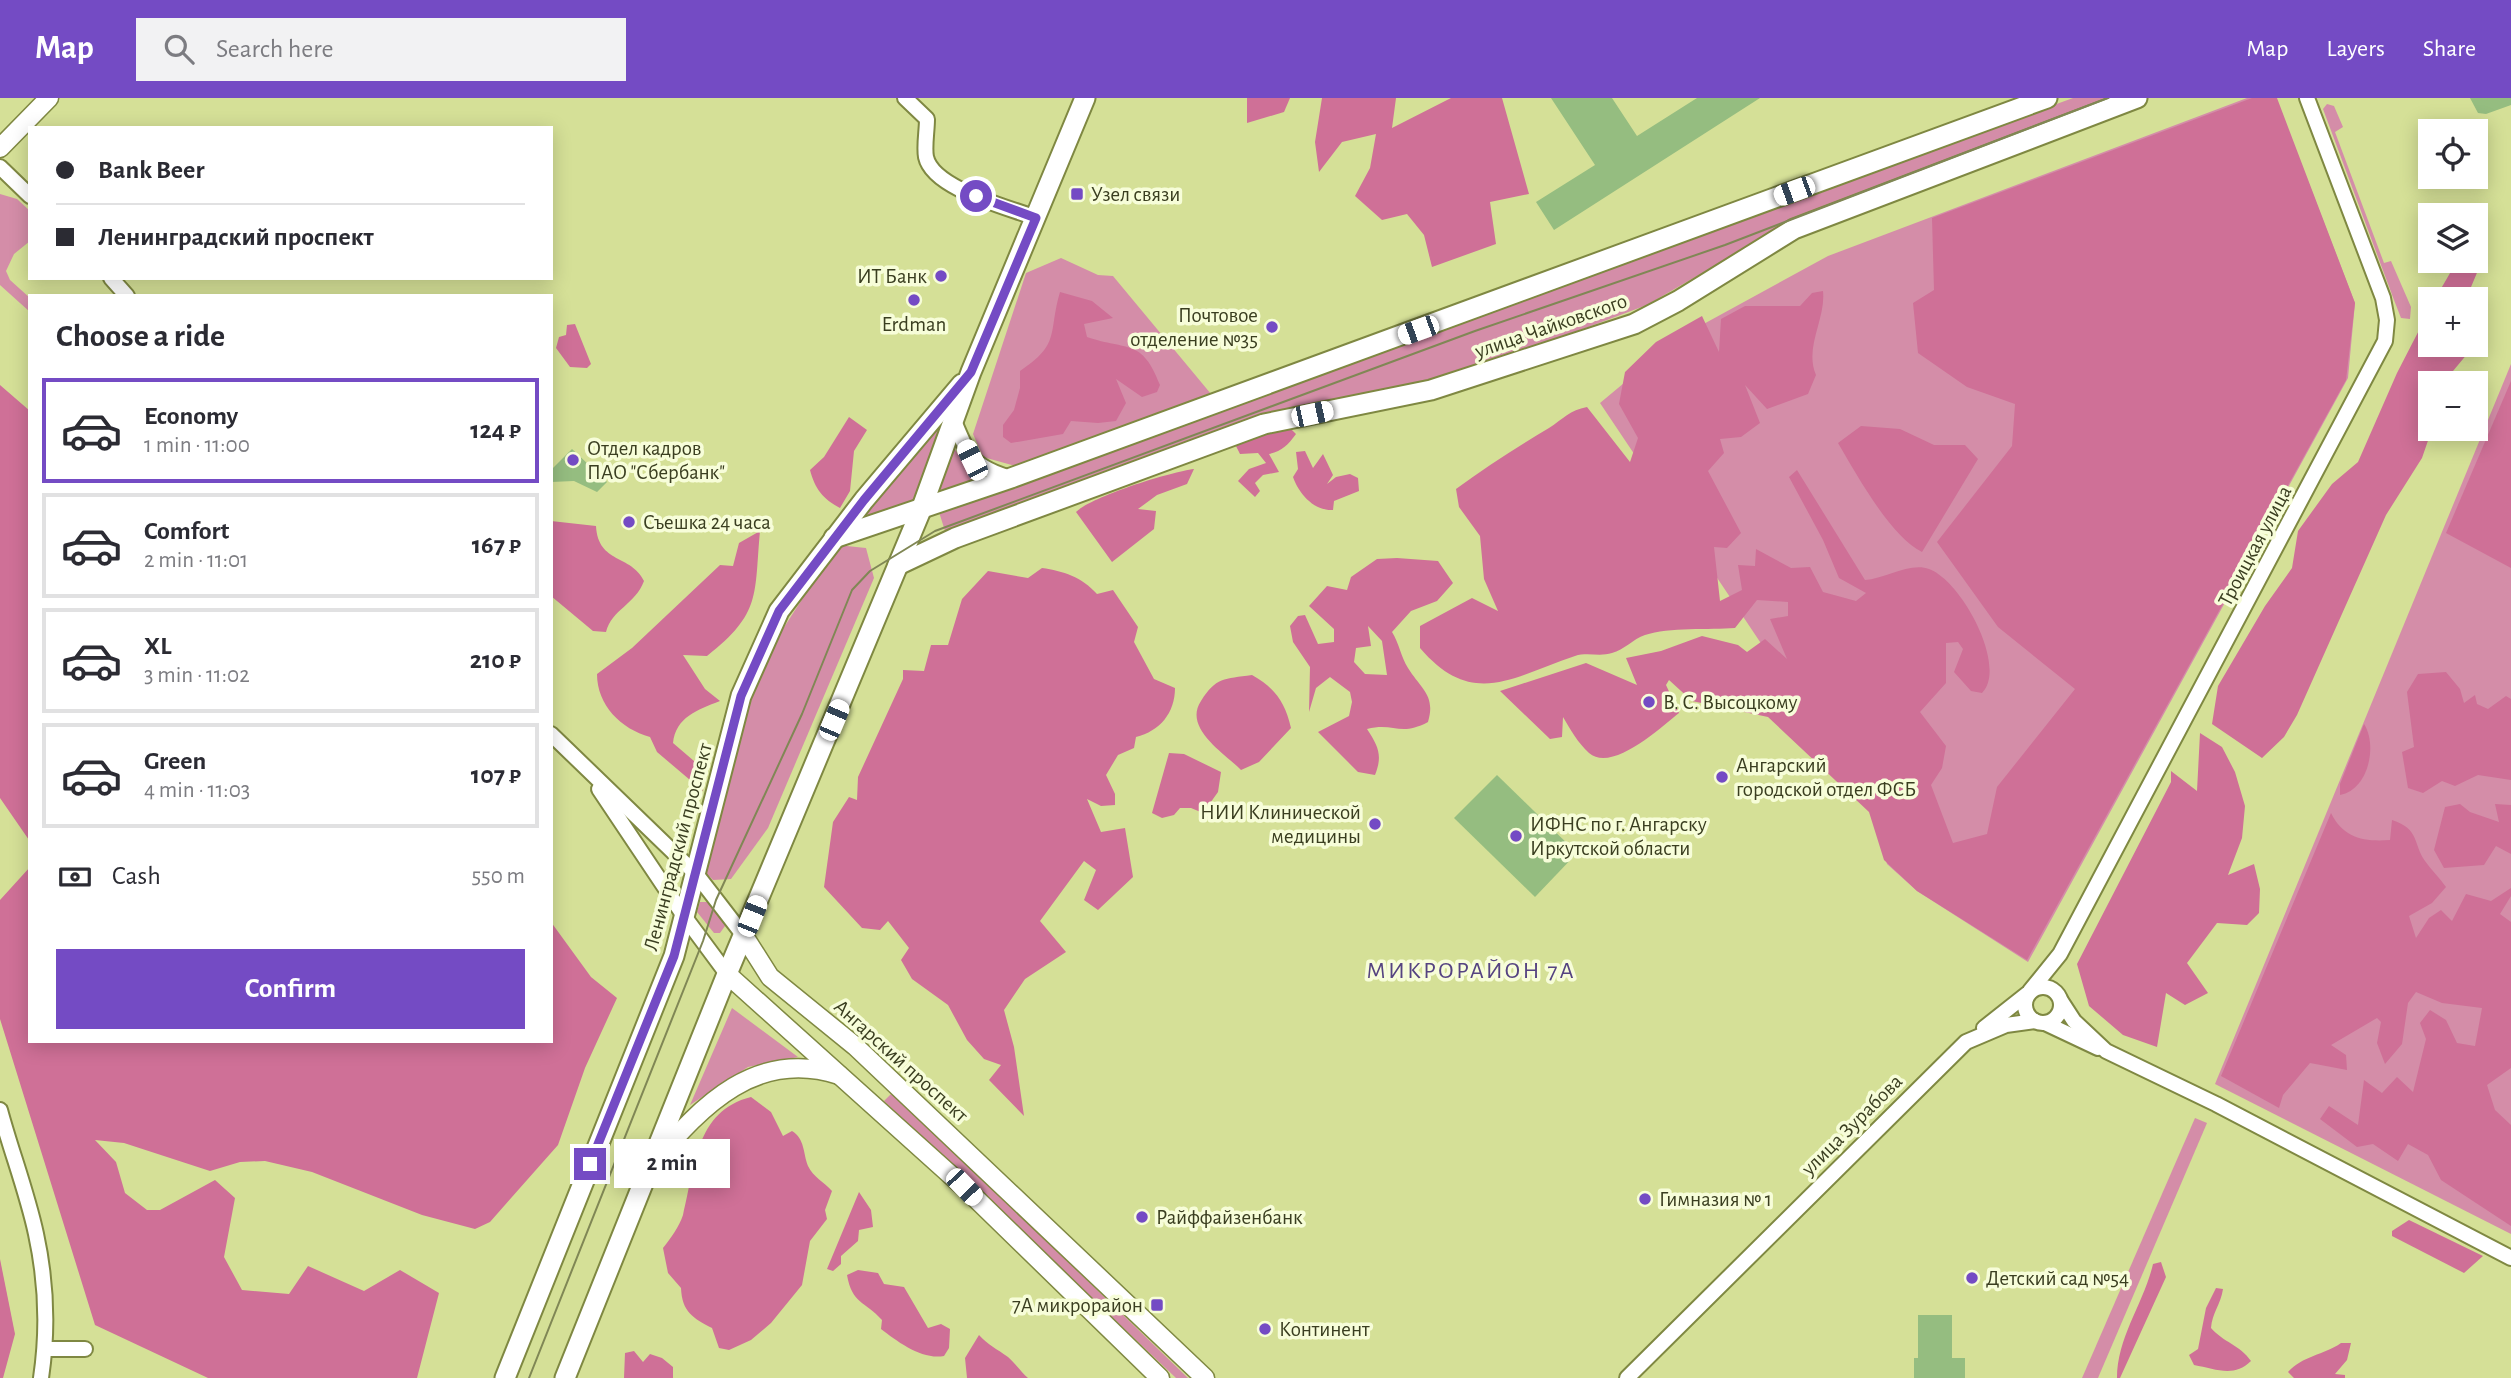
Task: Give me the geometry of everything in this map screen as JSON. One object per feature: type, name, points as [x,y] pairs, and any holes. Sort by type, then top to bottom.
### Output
[{"type":"main road","name":"Ленинградский проспект","points":[[565,1378],[727,974],[921,510],[971,372],[1085,98]]},
{"type":"main road","points":[[834,538],[1011,478],[2047,98]]},
{"type":"main road","name":"улица Чайковского","points":[[898,565],[955,538],[1264,424],[1431,390],[1634,324],[1794,229],[2137,98]]},
{"type":"main road","name":"Ленинградский проспект","points":[[505,1378],[674,956],[741,696],[779,611],[834,538],[971,372]]},
{"type":"street","points":[[0,148],[49,98]]},
{"type":"street","points":[[905,98],[928,119],[926,156],[935,175],[976,196],[1036,218]]},
{"type":"street","name":"Троицкая улица","points":[[1966,1042],[2029,993],[2060,954],[2385,341],[2387,320],[2382,298],[2307,98]]},
{"type":"street","points":[[0,167],[28,194]]},
{"type":"street","points":[[113,280],[125,294]]},
{"type":"street","points":[[954,421],[972,460],[986,471],[1011,478]]},
{"type":"street","name":"Ангарский проспект","points":[[553,736],[697,875],[744,936],[771,977],[892,1080],[1205,1378]]},
{"type":"street","name":"Ангарский проспект","points":[[583,765],[684,916],[727,974],[870,1101],[1160,1378]]},
{"type":"street","points":[[2040,1022],[2058,1014],[2060,954]]},
{"type":"street","points":[[2106,1051],[2074,1021],[2059,998],[2045,986],[2029,993],[2025,1010],[2040,1022],[2134,1065],[2511,1258]]},
{"type":"street","name":"улица Зурабова","points":[[1627,1378],[1966,1042],[2003,1026],[2040,1022]]},
{"type":"street","points":[[650,1168],[703,1108],[742,1083],[795,1067],[824,1070],[844,1077]]},
{"type":"street","points":[[870,1101],[892,1080]]},
{"type":"street","points":[[0,1110],[36,1234],[45,1307],[45,1349],[41,1378]]},
{"type":"street","points":[[45,1349],[85,1349]]},
{"type":"shaded area","points":[[1247,98],[1290,98],[1284,112],[1247,123]]},
{"type":"shaded area","points":[[1322,98],[1396,98],[1392,128],[1451,98],[1502,98],[1529,194],[1490,202],[1496,244],[1432,267],[1424,235],[1407,214],[1382,220],[1355,196],[1370,168],[1376,134],[1342,142],[1319,172],[1315,142]]},
{"type":"shaded area","points":[[2073,98],[2122,98],[1747,247],[1647,305],[1591,326],[1465,371],[1374,399],[1258,417],[945,531],[939,512]]},
{"type":"shaded area","points":[[2247,98],[2276,98],[2355,303],[2348,378],[2028,962],[1917,891],[1887,864],[1876,815],[1600,403],[1678,338],[1828,256]]},
{"type":"shaded area","points":[[2252,98],[2277,98],[2355,303],[2346,380],[2027,960],[1917,891],[1884,860],[1869,812],[1768,717],[1692,701],[1669,680],[1666,685],[1679,713],[1636,746],[1623,753],[1599,758],[1581,745],[1563,717],[1562,737],[1550,739],[1500,691],[1586,663],[1637,685],[1626,658],[1661,651],[1702,636],[1738,645],[1747,652],[1765,639],[1787,659],[1770,619],[1788,616],[1788,602],[1757,600],[1735,628],[1655,632],[1612,653],[1575,656],[1513,679],[1494,683],[1476,683],[1458,678],[1439,667],[1420,648],[1420,626],[1472,598],[1498,611],[1484,579],[1480,536],[1459,507],[1456,489],[1567,415],[1587,407],[1630,462],[1638,438],[1619,404],[1625,372],[1656,342],[1702,316],[1719,352],[1721,319],[1745,306],[1800,306],[1812,293],[1823,291],[1812,354],[1816,375],[1808,394],[1767,409],[1745,385],[1760,423],[1741,437],[1720,439],[1724,453],[1708,471],[1741,533],[1727,548],[1714,547],[1720,601],[1742,590],[1738,565],[1755,566],[1756,549],[1791,568],[1810,567],[1823,592],[1856,601],[1866,593],[1839,578],[1823,540],[1789,477],[1797,470],[1865,580],[1922,567],[1942,577],[1955,590],[1978,626],[1989,664],[1989,681],[1982,693],[1971,691],[1954,672],[1963,649],[1958,642],[1946,643],[1946,683],[1920,712],[1946,746],[1942,768],[1931,785],[1953,843],[1987,834],[1997,787],[2075,689],[1998,627],[1937,542],[2012,446],[2015,404],[1967,387],[1918,353],[1913,303],[1934,290],[1932,218]]},
{"type":"shaded area","points":[[2327,104],[2334,106],[2343,127],[2335,132],[2384,263],[2391,261],[2411,307],[2410,319],[2401,318],[2394,300],[2323,109]]},
{"type":"shaded area","points":[[0,194],[17,199],[28,209],[28,243],[14,254],[6,271],[10,280],[28,296],[28,310],[0,285]]},
{"type":"shaded area","points":[[1061,258],[1098,275],[1113,276],[1211,394],[1019,467],[983,457],[973,434],[1026,273]]},
{"type":"shaded area","points":[[2450,273],[2477,273],[2471,287],[2442,287]]},
{"type":"shaded area","points":[[1060,292],[1092,301],[1113,318],[1084,324],[1087,337],[1140,353],[1147,360],[1160,385],[1157,392],[1142,397],[1116,379],[1126,403],[1116,421],[1071,421],[1063,434],[1011,443],[1003,437],[1003,425],[1014,410],[1020,388],[1020,371],[1033,362],[1048,345]]},
{"type":"shaded area","points":[[575,324],[591,364],[587,368],[570,367],[556,348],[559,337],[566,335],[567,325]]},
{"type":"shaded area","points":[[2418,332],[2418,357],[2465,357],[2453,371],[2418,371],[2418,441],[2428,441],[2422,458],[2386,515],[2297,715],[2284,737],[2262,758],[2212,724],[2218,686],[2265,606],[2292,568],[2298,531],[2332,484],[2358,462]]},
{"type":"shaded area","points":[[2511,364],[2511,1234],[2215,1084],[2479,441],[2488,441],[2488,420]]},
{"type":"shaded area","points":[[2511,381],[2511,568],[2446,533],[2485,441],[2488,441],[2488,435]]},
{"type":"shaded area","points":[[0,385],[28,409],[28,839],[0,798]]},
{"type":"shaded area","points":[[950,409],[914,504],[853,525]]},
{"type":"shaded area","points":[[849,417],[867,430],[854,451],[850,491],[840,508],[820,493],[810,470],[824,457]]},
{"type":"shaded area","points":[[1861,426],[1900,429],[1934,445],[1965,445],[1978,459],[1922,552],[1898,533],[1886,519],[1838,443]]},
{"type":"shaded area","points":[[1291,429],[1296,434],[1290,441],[1269,454],[1279,472],[1263,475],[1255,483],[1260,491],[1255,497],[1238,481],[1249,469],[1266,463],[1258,453],[1240,454],[1235,444],[1263,433]]},
{"type":"shaded area","points":[[952,445],[967,467],[985,479],[935,497]]},
{"type":"shaded area","points":[[1305,451],[1313,468],[1323,454],[1333,475],[1327,484],[1336,477],[1350,474],[1358,478],[1359,491],[1334,501],[1333,510],[1326,510],[1314,504],[1303,495],[1293,477],[1298,469],[1296,452]]},
{"type":"shaded area","points":[[1194,469],[1187,484],[1157,495],[1138,509],[1156,511],[1154,529],[1112,562],[1076,512],[1098,499],[1132,486]]},
{"type":"shaded area","points":[[553,521],[596,526],[603,547],[631,566],[644,581],[635,596],[613,618],[606,632],[593,631],[553,598]]},
{"type":"shaded area","points":[[760,531],[752,601],[738,627],[707,656],[683,655],[705,689],[720,701],[696,711],[683,721],[673,743],[694,761],[703,791],[657,752],[650,737],[620,722],[601,696],[597,674],[632,648],[720,565],[733,566],[739,543]]},
{"type":"shaded area","points":[[837,545],[866,548],[874,578],[768,828],[731,879],[713,880],[704,871],[743,717],[779,635]]},
{"type":"shaded area","points":[[1377,559],[1438,561],[1453,583],[1437,601],[1411,611],[1392,632],[1406,664],[1429,699],[1430,713],[1428,722],[1418,726],[1404,729],[1367,729],[1378,751],[1379,762],[1375,775],[1358,772],[1318,732],[1349,716],[1352,702],[1350,692],[1330,677],[1316,688],[1309,712],[1310,667],[1293,642],[1290,626],[1298,616],[1305,615],[1318,644],[1334,642],[1334,629],[1309,606],[1327,586],[1347,590],[1351,577]],"holes":[[[1368,626],[1382,641],[1387,675],[1365,674],[1354,662],[1356,648],[1371,646]]]},
{"type":"shaded area","points":[[1042,568],[1072,576],[1097,594],[1113,590],[1138,627],[1134,642],[1154,679],[1175,688],[1172,705],[1164,720],[1152,730],[1136,737],[1134,748],[1118,755],[1106,775],[1115,794],[1115,805],[1101,806],[1087,799],[1101,832],[1125,828],[1133,877],[1098,910],[1084,900],[1096,870],[1084,861],[1040,921],[1066,952],[1025,979],[1004,1010],[1014,1047],[1024,1116],[989,1080],[1001,1065],[984,1059],[967,1040],[948,1005],[912,979],[901,960],[909,948],[888,921],[880,930],[862,928],[824,887],[833,822],[849,797],[857,800],[858,777],[903,679],[903,670],[924,671],[931,645],[948,645],[962,599],[988,571],[1028,578]]},
{"type":"shaded area","points":[[2446,672],[2460,689],[2464,703],[2475,695],[2477,704],[2488,709],[2506,696],[2511,699],[2511,780],[2478,775],[2455,786],[2442,781],[2423,793],[2408,788],[2402,752],[2414,747],[2407,692],[2418,674]]},
{"type":"shaded area","points":[[1252,675],[1278,697],[1291,728],[1259,762],[1241,770],[1216,748],[1201,730],[1197,711],[1206,693],[1216,683]]},
{"type":"shaded area","points":[[2364,724],[2370,744],[2368,766],[2358,785],[2340,795],[2340,784]]},
{"type":"shaded area","points":[[2200,733],[2222,747],[2235,772],[2245,806],[2242,838],[2228,875],[2254,864],[2260,889],[2259,913],[2247,925],[2217,923],[2187,963],[2208,993],[2185,1005],[2166,993],[2157,1047],[2123,1035],[2089,1006],[2077,964],[2171,782],[2171,771],[2197,791]]},
{"type":"shaded area","points":[[1169,753],[1184,754],[1221,772],[1218,792],[1203,813],[1191,808],[1180,808],[1174,815],[1162,818],[1152,813]]},
{"type":"shaded area","points":[[2460,804],[2470,812],[2499,822],[2495,804],[2511,805],[2511,854],[2496,846],[2484,865],[2444,868],[2434,850],[2445,807]]},
{"type":"shaded area","points":[[2331,813],[2348,833],[2363,839],[2390,840],[2392,820],[2412,832],[2421,855],[2446,887],[2432,903],[2409,916],[2416,938],[2429,918],[2441,910],[2452,921],[2466,894],[2491,901],[2511,888],[2511,896],[2500,914],[2511,922],[2511,1068],[2487,1085],[2495,1110],[2511,1125],[2511,1226],[2441,1180],[2428,1155],[2408,1144],[2398,1161],[2373,1144],[2357,1147],[2320,1119],[2329,1106],[2358,1125],[2364,1080],[2382,1093],[2397,1077],[2413,1092],[2426,1039],[2420,1023],[2430,1010],[2446,1020],[2457,1043],[2475,1046],[2482,1008],[2442,1003],[2416,992],[2408,1003],[2402,1044],[2385,1064],[2377,1043],[2381,1022],[2377,1018],[2331,1045],[2346,1055],[2347,1070],[2310,1063],[2283,1095],[2279,1108],[2221,1076]]},
{"type":"shaded area","points":[[28,869],[28,1043],[553,1043],[553,925],[591,977],[617,998],[585,1068],[558,1145],[490,1222],[475,1229],[422,1215],[312,1172],[265,1161],[240,1162],[210,1171],[124,1143],[95,1140],[116,1162],[125,1193],[147,1210],[160,1210],[215,1180],[235,1198],[224,1257],[242,1290],[289,1294],[308,1266],[364,1291],[400,1270],[439,1293],[417,1378],[208,1378],[95,1325],[0,1019],[0,900]]},
{"type":"shaded area","points":[[700,902],[708,902],[724,919],[725,926],[720,933],[714,933],[697,912]]},
{"type":"shaded area","points":[[732,1008],[798,1057],[748,1067],[690,1105]]},
{"type":"shaded area","points":[[893,1092],[1188,1378],[1176,1378],[884,1101]]},
{"type":"shaded area","points":[[751,1097],[771,1112],[783,1136],[792,1131],[796,1134],[810,1170],[832,1191],[825,1210],[827,1219],[810,1241],[802,1285],[771,1323],[751,1340],[729,1350],[719,1348],[712,1328],[686,1309],[681,1288],[668,1273],[663,1248],[683,1215],[695,1161],[708,1128],[718,1115],[732,1104]]},
{"type":"shaded area","points":[[2195,1118],[2207,1123],[2098,1378],[2082,1378]]},
{"type":"shaded area","points":[[859,1192],[871,1210],[873,1227],[859,1230],[858,1241],[841,1256],[841,1264],[833,1271],[827,1269]]},
{"type":"shaded area","points":[[2409,1220],[2483,1256],[2464,1273],[2392,1236],[2392,1231]]},
{"type":"shaded area","points":[[0,1259],[15,1334],[3,1378],[0,1378]]},
{"type":"shaded area","points":[[2161,1262],[2166,1277],[2120,1378],[2117,1378],[2126,1334],[2153,1264]]},
{"type":"shaded area","points":[[858,1270],[878,1273],[884,1284],[904,1287],[928,1328],[941,1324],[950,1329],[949,1348],[944,1356],[919,1353],[881,1329],[882,1320],[852,1292],[847,1275]]},
{"type":"shaded area","points":[[2216,1288],[2223,1289],[2211,1328],[2251,1361],[2231,1371],[2194,1365],[2189,1355],[2198,1349],[2206,1308]]},
{"type":"shaded area","points":[[979,1335],[1008,1357],[1028,1378],[967,1378],[965,1358]]},
{"type":"shaded area","points":[[2341,1343],[2351,1343],[2347,1360],[2335,1374],[2345,1375],[2345,1378],[2294,1378],[2288,1372],[2300,1362]]},
{"type":"shaded area","points":[[634,1351],[643,1362],[650,1354],[662,1358],[673,1367],[673,1378],[624,1378],[625,1353]]},
{"type":"building","points":[[1551,98],[1612,98],[1637,136],[1697,98],[1760,98],[1554,230],[1536,202],[1595,165]]},
{"type":"building","points":[[2470,98],[2511,98],[2511,105],[2486,114],[2478,113]]},
{"type":"building","name":"Отдел кадров ПАО \"Сбербанк\"","points":[[572,449],[607,482],[597,492],[574,481],[553,482],[553,468]]},
{"type":"building","name":"ИФНС по г. Ангарску Иркутской области","points":[[1497,775],[1577,853],[1535,897],[1454,818]]},
{"type":"building","name":"Детский сад №54","points":[[1918,1315],[1952,1315],[1952,1358],[1965,1358],[1965,1378],[1914,1378],[1914,1358],[1918,1358]]},
{"type":"tram line","points":[[529,1378],[703,941],[716,900],[802,714],[852,590],[870,571],[935,531],[1475,331],[1725,245],[2108,98]]},
{"type":"place","name":"Узел связи","points":[[1077,194]]},
{"type":"place","name":"ИТ Банк","points":[[941,276]]},
{"type":"place","name":"Erdman","points":[[914,300]]},
{"type":"place","name":"Почтовое отделение №35","points":[[1272,327]]},
{"type":"place","name":"Отдел кадров ПАО \"Сбербанк\"","points":[[573,460]]},
{"type":"place","name":"Съешка 24 часа","points":[[629,522]]},
{"type":"place","name":"В. С. Высоцкому","points":[[1649,702]]},
{"type":"place","name":"Ангарский городской отдел ФСБ","points":[[1722,777]]},
{"type":"place","name":"НИИ Клинической медицины","points":[[1375,824]]},
{"type":"place","name":"ИФНС по г. Ангарску Иркутской области","points":[[1516,836]]},
{"type":"place","name":"Гимназия № 1","points":[[1645,1199]]},
{"type":"place","name":"Райффайзенбанк","points":[[1142,1217]]},
{"type":"place","name":"Детский сад №54","points":[[1972,1278]]},
{"type":"place","name":"7А микрорайон","points":[[1157,1305]]},
{"type":"place","name":"Континент","points":[[1265,1329]]},
{"type":"district","name":"МИКРОРАЙОН 7А","points":[[1471,971]]},
{"type":"route","points":[[590,1164],[674,956],[741,696],[779,611],[864,500],[971,372],[1036,218],[976,196]]}]
